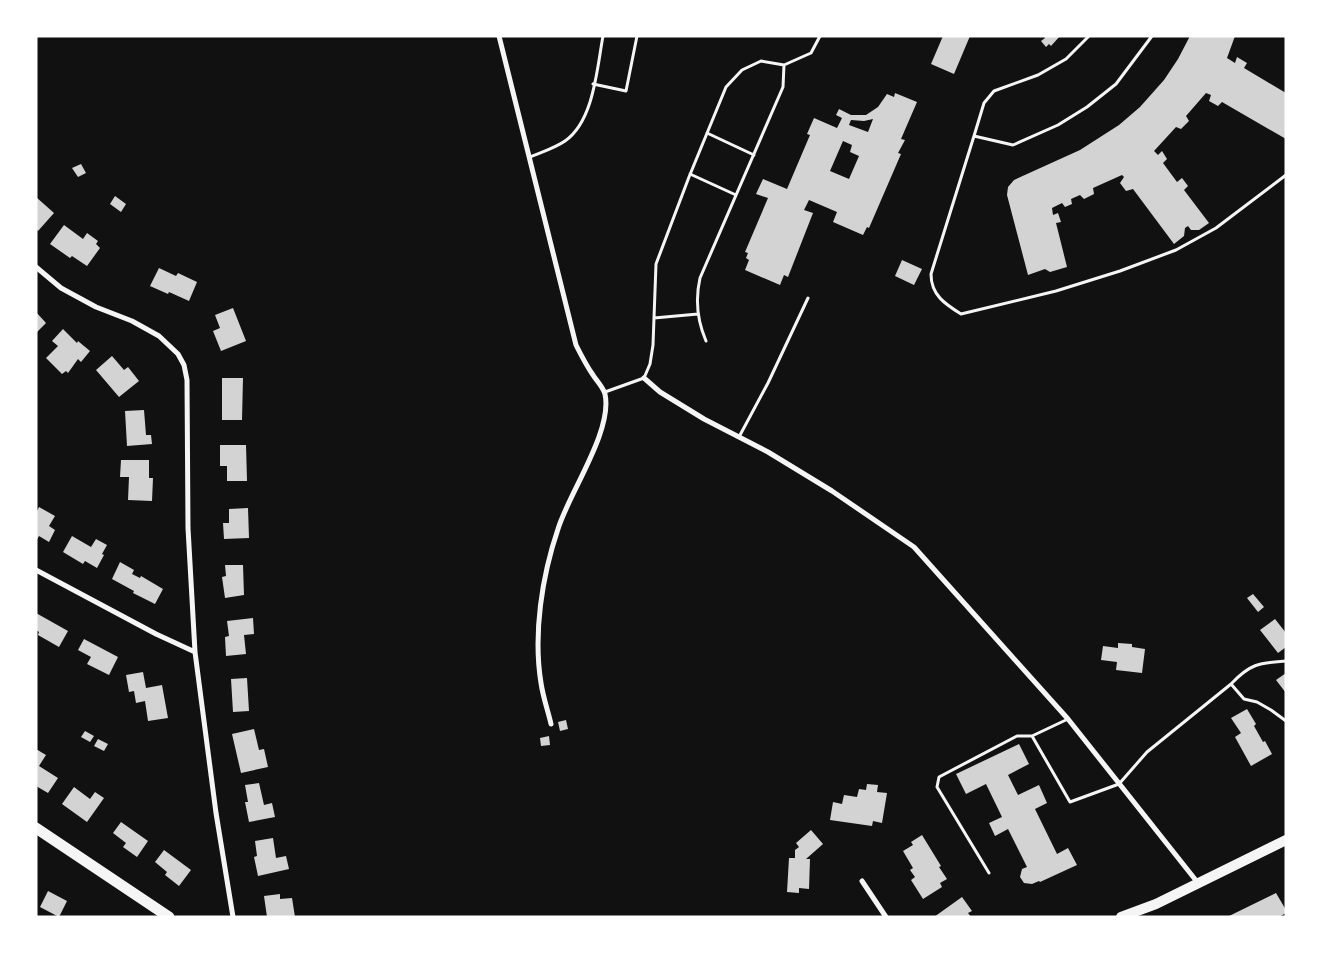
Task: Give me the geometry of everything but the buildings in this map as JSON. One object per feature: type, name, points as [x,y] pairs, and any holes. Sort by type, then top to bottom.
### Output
[{"type":"main road","points":[[36,828],[169,917]]},
{"type":"main road","points":[[1121,917],[1156,904],[1286,840]]},
{"type":"street","points":[[499,36],[576,345],[605,392],[606,412],[601,428],[558,528],[542,589],[538,630],[541,682],[551,724]]},
{"type":"street","points":[[36,267],[61,288],[96,307],[132,321],[159,336],[178,354],[184,365],[187,380],[188,528],[196,652],[216,813],[233,917]]},
{"type":"street","points":[[644,378],[660,392],[704,420],[768,452],[832,491],[914,546],[1068,719],[1198,883]]},
{"type":"street","points":[[36,570],[156,634],[196,652]]},
{"type":"street","points":[[862,881],[886,917]]},
{"type":"lane","points":[[530,157],[561,144],[577,130],[583,121],[590,102],[603,36]]},
{"type":"lane","points":[[593,84],[626,91],[637,36]]},
{"type":"lane","points":[[605,392],[644,378],[650,364],[653,345],[656,264],[726,87],[742,70],[762,61],[784,65],[811,53],[820,36]]},
{"type":"lane","points":[[1090,36],[1066,60],[1038,75],[994,91],[984,103],[931,274],[931,286],[937,295],[949,306],[961,314],[1056,291],[1120,272],[1176,250],[1216,228],[1286,175]]},
{"type":"lane","points":[[974,136],[1013,145],[1058,125],[1087,108],[1116,84],[1152,36]]},
{"type":"lane","points":[[706,342],[699,324],[698,314],[697,292],[700,278],[784,87],[784,65]]},
{"type":"lane","points":[[707,133],[754,154]]},
{"type":"lane","points":[[690,174],[736,195]]},
{"type":"lane","points":[[739,437],[768,383],[808,298]]},
{"type":"lane","points":[[654,318],[698,314]]},
{"type":"lane","points":[[1032,736],[1070,802],[1119,784],[1147,752],[1230,684],[1244,670],[1263,663],[1286,661]]},
{"type":"lane","points":[[1230,684],[1244,699],[1257,702],[1286,721]]},
{"type":"lane","points":[[989,873],[937,787],[940,777],[1017,736],[1032,736],[1068,719]]}]
